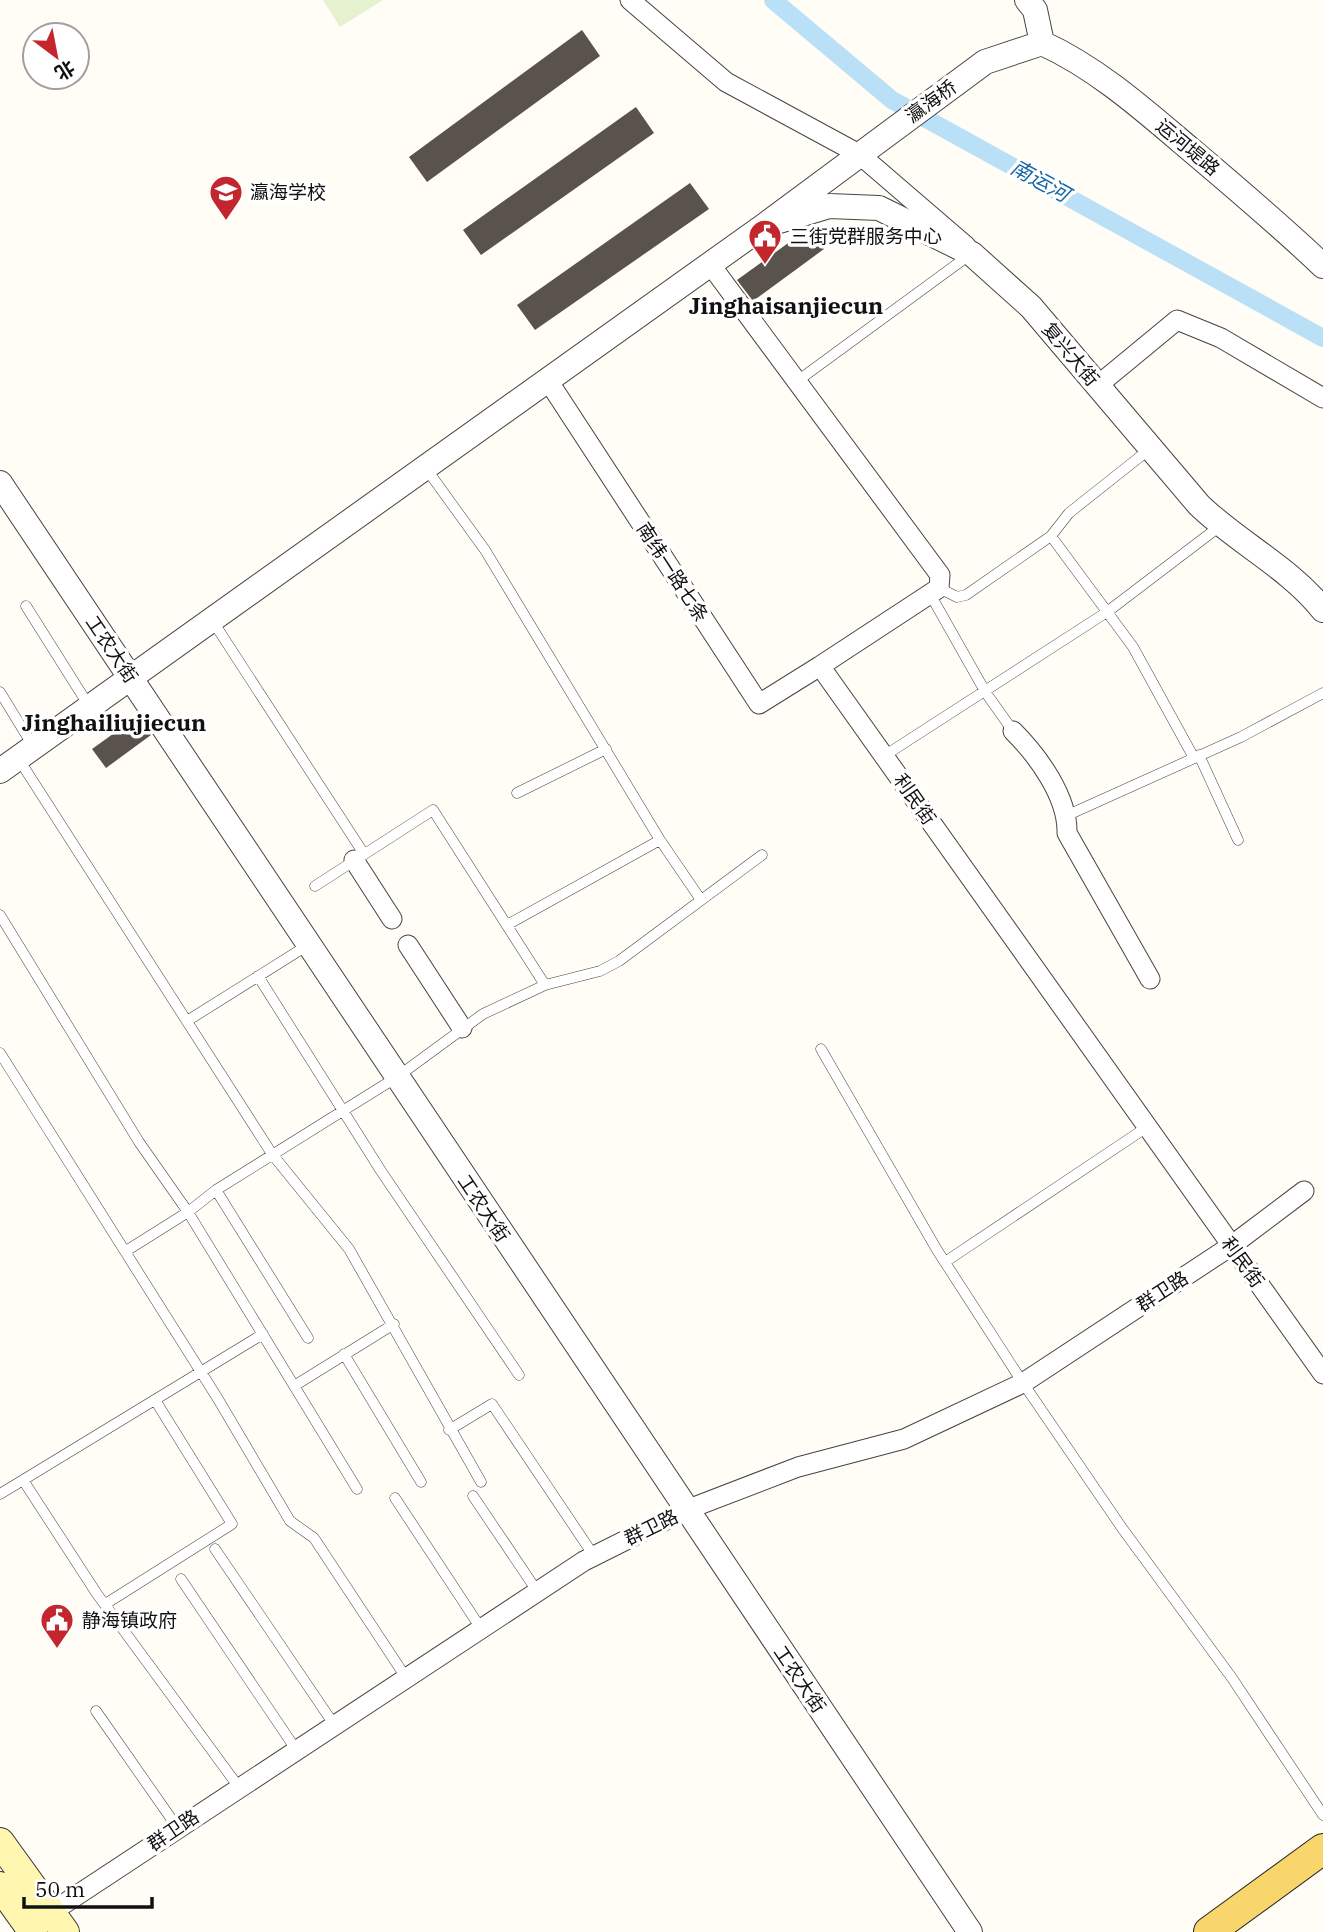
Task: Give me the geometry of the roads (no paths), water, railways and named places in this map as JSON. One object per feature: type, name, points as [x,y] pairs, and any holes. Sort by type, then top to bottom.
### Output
[{"type":"main road","points":[[0,1842],[44,1926]]},
{"type":"main road","points":[[1209,1932],[1323,1849]]},
{"type":"main road","points":[[1235,1932],[1323,1868]]},
{"type":"main road","points":[[0,1886],[44,1926]]},
{"type":"street","points":[[630,0],[726,82],[868,147],[972,254]]},
{"type":"street","points":[[1027,0],[1035,10],[1042,43]]},
{"type":"street","name":"瀛海桥","points":[[17,759],[765,225],[985,62],[1042,43]]},
{"type":"street","name":"运河堤路","points":[[1042,43],[1072,57],[1160,123],[1283,227],[1323,266]]},
{"type":"street","name":"复兴大街","points":[[765,225],[829,206],[879,208],[972,254],[1031,307],[1199,505],[1220,526],[1294,582],[1323,610]]},
{"type":"street","points":[[710,264],[940,575],[934,591],[820,666]]},
{"type":"street","points":[[1097,386],[1177,320],[1221,338],[1323,398]]},
{"type":"street","name":"南纬一路七条","points":[[547,379],[759,704],[820,666]]},
{"type":"street","name":"工农大街","points":[[0,483],[970,1932]]},
{"type":"street","name":"利民街","points":[[820,666],[1323,1374]]},
{"type":"street","points":[[1013,731],[1034,751],[1068,815],[1067,834],[1150,979]]},
{"type":"street","points":[[359,857],[391,919]]},
{"type":"street","points":[[408,946],[462,1028]]},
{"type":"street","name":"群卫路","points":[[44,1926],[238,1786],[480,1627],[594,1556],[686,1510],[798,1468],[904,1439],[1023,1382],[1231,1245],[1304,1191]]},
{"type":"lane","points":[[796,382],[972,254]]},
{"type":"lane","points":[[934,591],[957,597],[966,595],[1051,536],[1069,513],[1151,448]]},
{"type":"lane","points":[[425,467],[485,550],[660,840],[701,900]]},
{"type":"lane","points":[[884,756],[986,693],[1107,612],[1220,526]]},
{"type":"lane","points":[[1051,536],[1133,647],[1197,756],[1238,840]]},
{"type":"lane","points":[[934,591],[986,693],[1013,731]]},
{"type":"lane","points":[[26,606],[89,706]]},
{"type":"lane","points":[[211,619],[359,857]]},
{"type":"lane","points":[[0,692],[17,759],[272,1154],[299,1191],[349,1249],[394,1324],[449,1430],[481,1482]]},
{"type":"lane","points":[[1068,815],[1280,718],[1323,693]]},
{"type":"lane","points":[[517,793],[606,749]]},
{"type":"lane","points":[[315,886],[433,810],[545,985]]},
{"type":"lane","points":[[507,925],[660,840]]},
{"type":"lane","points":[[126,1251],[272,1154],[397,1077],[483,1014],[545,985],[600,971],[619,961],[762,855]]},
{"type":"lane","points":[[0,915],[139,1142],[188,1212],[357,1489]]},
{"type":"lane","points":[[187,1021],[309,945]]},
{"type":"lane","points":[[258,976],[343,1110],[519,1375]]},
{"type":"lane","points":[[821,1049],[945,1262],[1023,1382],[1122,1528],[1232,1678],[1323,1815]]},
{"type":"lane","points":[[0,1054],[201,1371],[290,1521],[314,1538],[405,1676]]},
{"type":"lane","points":[[945,1262],[1147,1127]]},
{"type":"lane","points":[[216,1190],[308,1339]]},
{"type":"lane","points":[[294,1385],[394,1324]]},
{"type":"lane","points":[[0,1494],[263,1334]]},
{"type":"lane","points":[[344,1354],[421,1482]]},
{"type":"lane","points":[[107,1603],[232,1524],[155,1400]]},
{"type":"lane","points":[[449,1430],[492,1404],[594,1556]]},
{"type":"lane","points":[[23,1480],[97,1594],[107,1603],[238,1786]]},
{"type":"lane","points":[[473,1496],[537,1591]]},
{"type":"lane","points":[[395,1498],[480,1627]]},
{"type":"lane","points":[[215,1549],[333,1723]]},
{"type":"lane","points":[[181,1580],[295,1748]]},
{"type":"lane","points":[[96,1711],[177,1828]]},
{"type":"waterway","name":"南运河","points":[[773,0],[892,100],[1323,338]]},
{"type":"place","name":"瀛海学校","points":[[226,222]]},
{"type":"place","name":"三街党群服务中心","points":[[765,266]]},
{"type":"place","name":"静海镇政府","points":[[57,1650]]},
{"type":"district","name":"Jinghaisanjiecun","points":[[786,306]]},
{"type":"district","name":"Jinghailiujiecun","points":[[114,723]]}]
